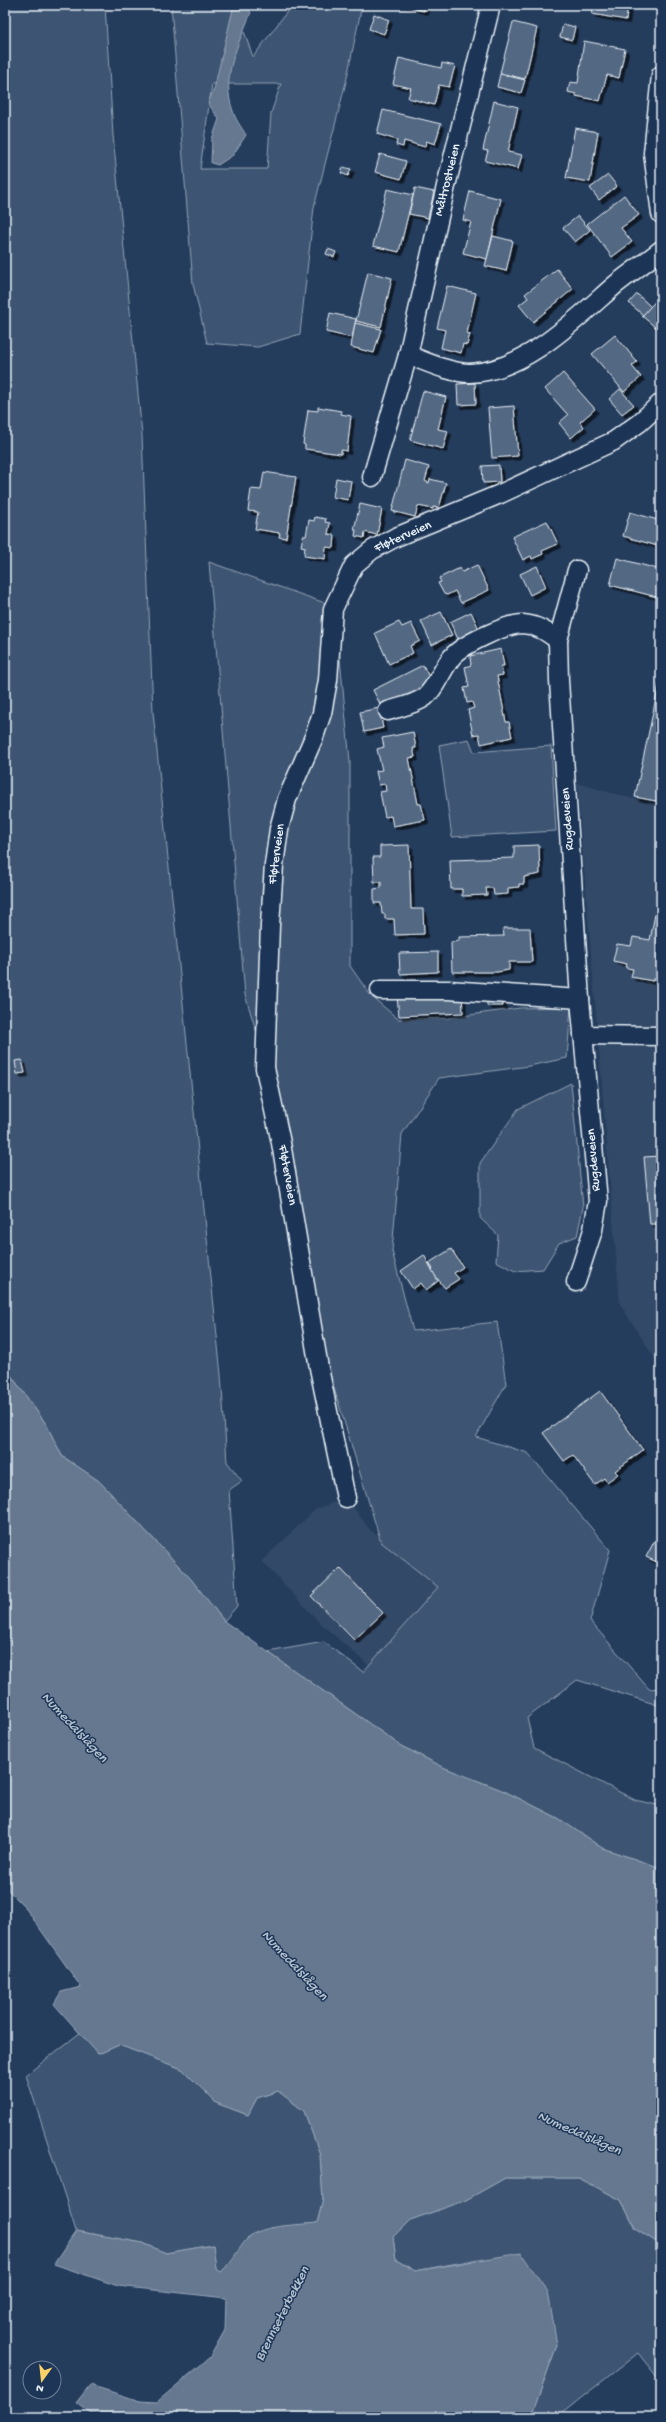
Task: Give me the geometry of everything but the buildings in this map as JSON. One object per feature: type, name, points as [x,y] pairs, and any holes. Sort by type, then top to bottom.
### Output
[{"type":"street","name":"Måltrostveien","points":[[372,477],[408,355],[446,186],[491,5]]},
{"type":"street","points":[[661,74],[653,153],[661,214]]},
{"type":"street","points":[[408,355],[447,368],[469,373],[512,364],[564,330],[616,284],[661,250]]},
{"type":"street","name":"Fløterveien","points":[[346,1498],[319,1368],[281,1143],[265,1068],[270,925],[274,865],[279,829],[287,799],[314,737],[322,713],[328,680],[333,609],[354,565],[372,550],[396,538],[500,494],[614,441],[639,423],[661,403]]},
{"type":"street","name":"Rugdeveien","points":[[576,1282],[593,1230],[598,1201],[580,998],[558,681],[558,640],[577,570]]},
{"type":"street","points":[[388,711],[414,703],[426,696],[453,656],[467,645],[492,632],[522,624],[541,628],[558,640]]},
{"type":"street","points":[[380,990],[448,990],[580,998]]},
{"type":"street","points":[[583,1035],[661,1036]]},
{"type":"shaded area","points":[[5,5],[105,5],[113,135],[142,435],[153,712],[221,1375],[227,1462],[242,1481],[229,1490],[237,1606],[224,1621],[190,1578],[99,1481],[62,1456],[46,1424],[5,1367]]},
{"type":"shaded area","points":[[171,5],[237,5],[236,9],[253,57],[292,5],[362,5],[346,82],[314,207],[300,334],[258,347],[207,343],[193,284]],"holes":[[[212,84],[281,84],[271,113],[267,169],[200,169]]]},
{"type":"shaded area","points":[[209,562],[339,608],[339,648],[350,762],[350,966],[371,996],[398,1019],[448,1018],[520,1008],[571,1007],[567,1058],[529,1066],[439,1078],[402,1134],[392,1251],[413,1331],[497,1322],[506,1384],[476,1437],[528,1453],[610,1550],[590,1621],[649,1689],[661,1688],[661,1706],[577,1680],[527,1718],[534,1748],[635,1800],[661,1806],[661,1868],[602,1848],[558,1818],[504,1791],[445,1768],[401,1746],[268,1652],[324,1642],[363,1672],[438,1587],[381,1542],[326,1362],[275,1091],[245,995]]},
{"type":"shaded area","points":[[469,739],[474,752],[551,746],[556,831],[452,837],[439,745]]},
{"type":"shaded area","points":[[577,783],[633,799],[661,804],[661,1368],[620,1304]]},
{"type":"shaded area","points":[[571,1083],[583,1207],[577,1236],[559,1243],[543,1269],[515,1271],[496,1261],[498,1235],[480,1218],[480,1163],[518,1109]]},
{"type":"shaded area","points":[[346,1498],[371,1531],[410,1557],[477,1572],[380,1675],[320,1623],[262,1561],[316,1509]]},
{"type":"shaded area","points":[[81,2032],[98,2054],[119,2045],[182,2069],[216,2103],[248,2115],[257,2098],[278,2091],[304,2111],[320,2154],[323,2200],[317,2223],[271,2228],[248,2237],[234,2260],[221,2272],[216,2270],[213,2245],[166,2253],[143,2243],[76,2231],[26,2075]]},
{"type":"shaded area","points":[[505,2178],[579,2178],[621,2200],[635,2228],[661,2245],[661,2382],[638,2353],[557,2417],[531,2417],[557,2345],[484,2258],[415,2271],[396,2260],[393,2237],[410,2220],[464,2201]]},
{"type":"water","points":[[234,5],[245,7],[251,12],[233,60],[229,85],[230,98],[234,114],[246,135],[233,155],[218,165],[211,163],[212,139],[219,119],[208,103],[214,89]]},
{"type":"water","points":[[5,1367],[46,1424],[62,1456],[99,1481],[190,1578],[224,1621],[401,1746],[445,1768],[504,1791],[558,1818],[602,1848],[661,1868],[661,2245],[635,2228],[621,2200],[579,2178],[505,2178],[464,2201],[410,2220],[393,2237],[396,2260],[415,2271],[521,2253],[548,2292],[557,2345],[531,2417],[95,2417],[76,2403],[90,2385],[140,2401],[157,2402],[210,2357],[225,2330],[226,2298],[118,2286],[54,2264],[76,2231],[143,2243],[166,2253],[213,2245],[216,2269],[221,2272],[244,2242],[261,2230],[280,2226],[317,2223],[323,2200],[320,2154],[304,2111],[278,2091],[257,2098],[248,2115],[216,2103],[182,2069],[119,2045],[98,2054],[54,2004],[61,1992],[81,1987],[24,1906],[5,1887]]},
{"type":"water label","name":"Numedalslågen","points":[[74,1728]]},
{"type":"water label","name":"Numedalslågen","points":[[294,1966]]},
{"type":"water label","name":"Numedalslågen","points":[[579,2134]]},
{"type":"water label","name":"Brennseterbekken","points":[[283,2314]]}]
